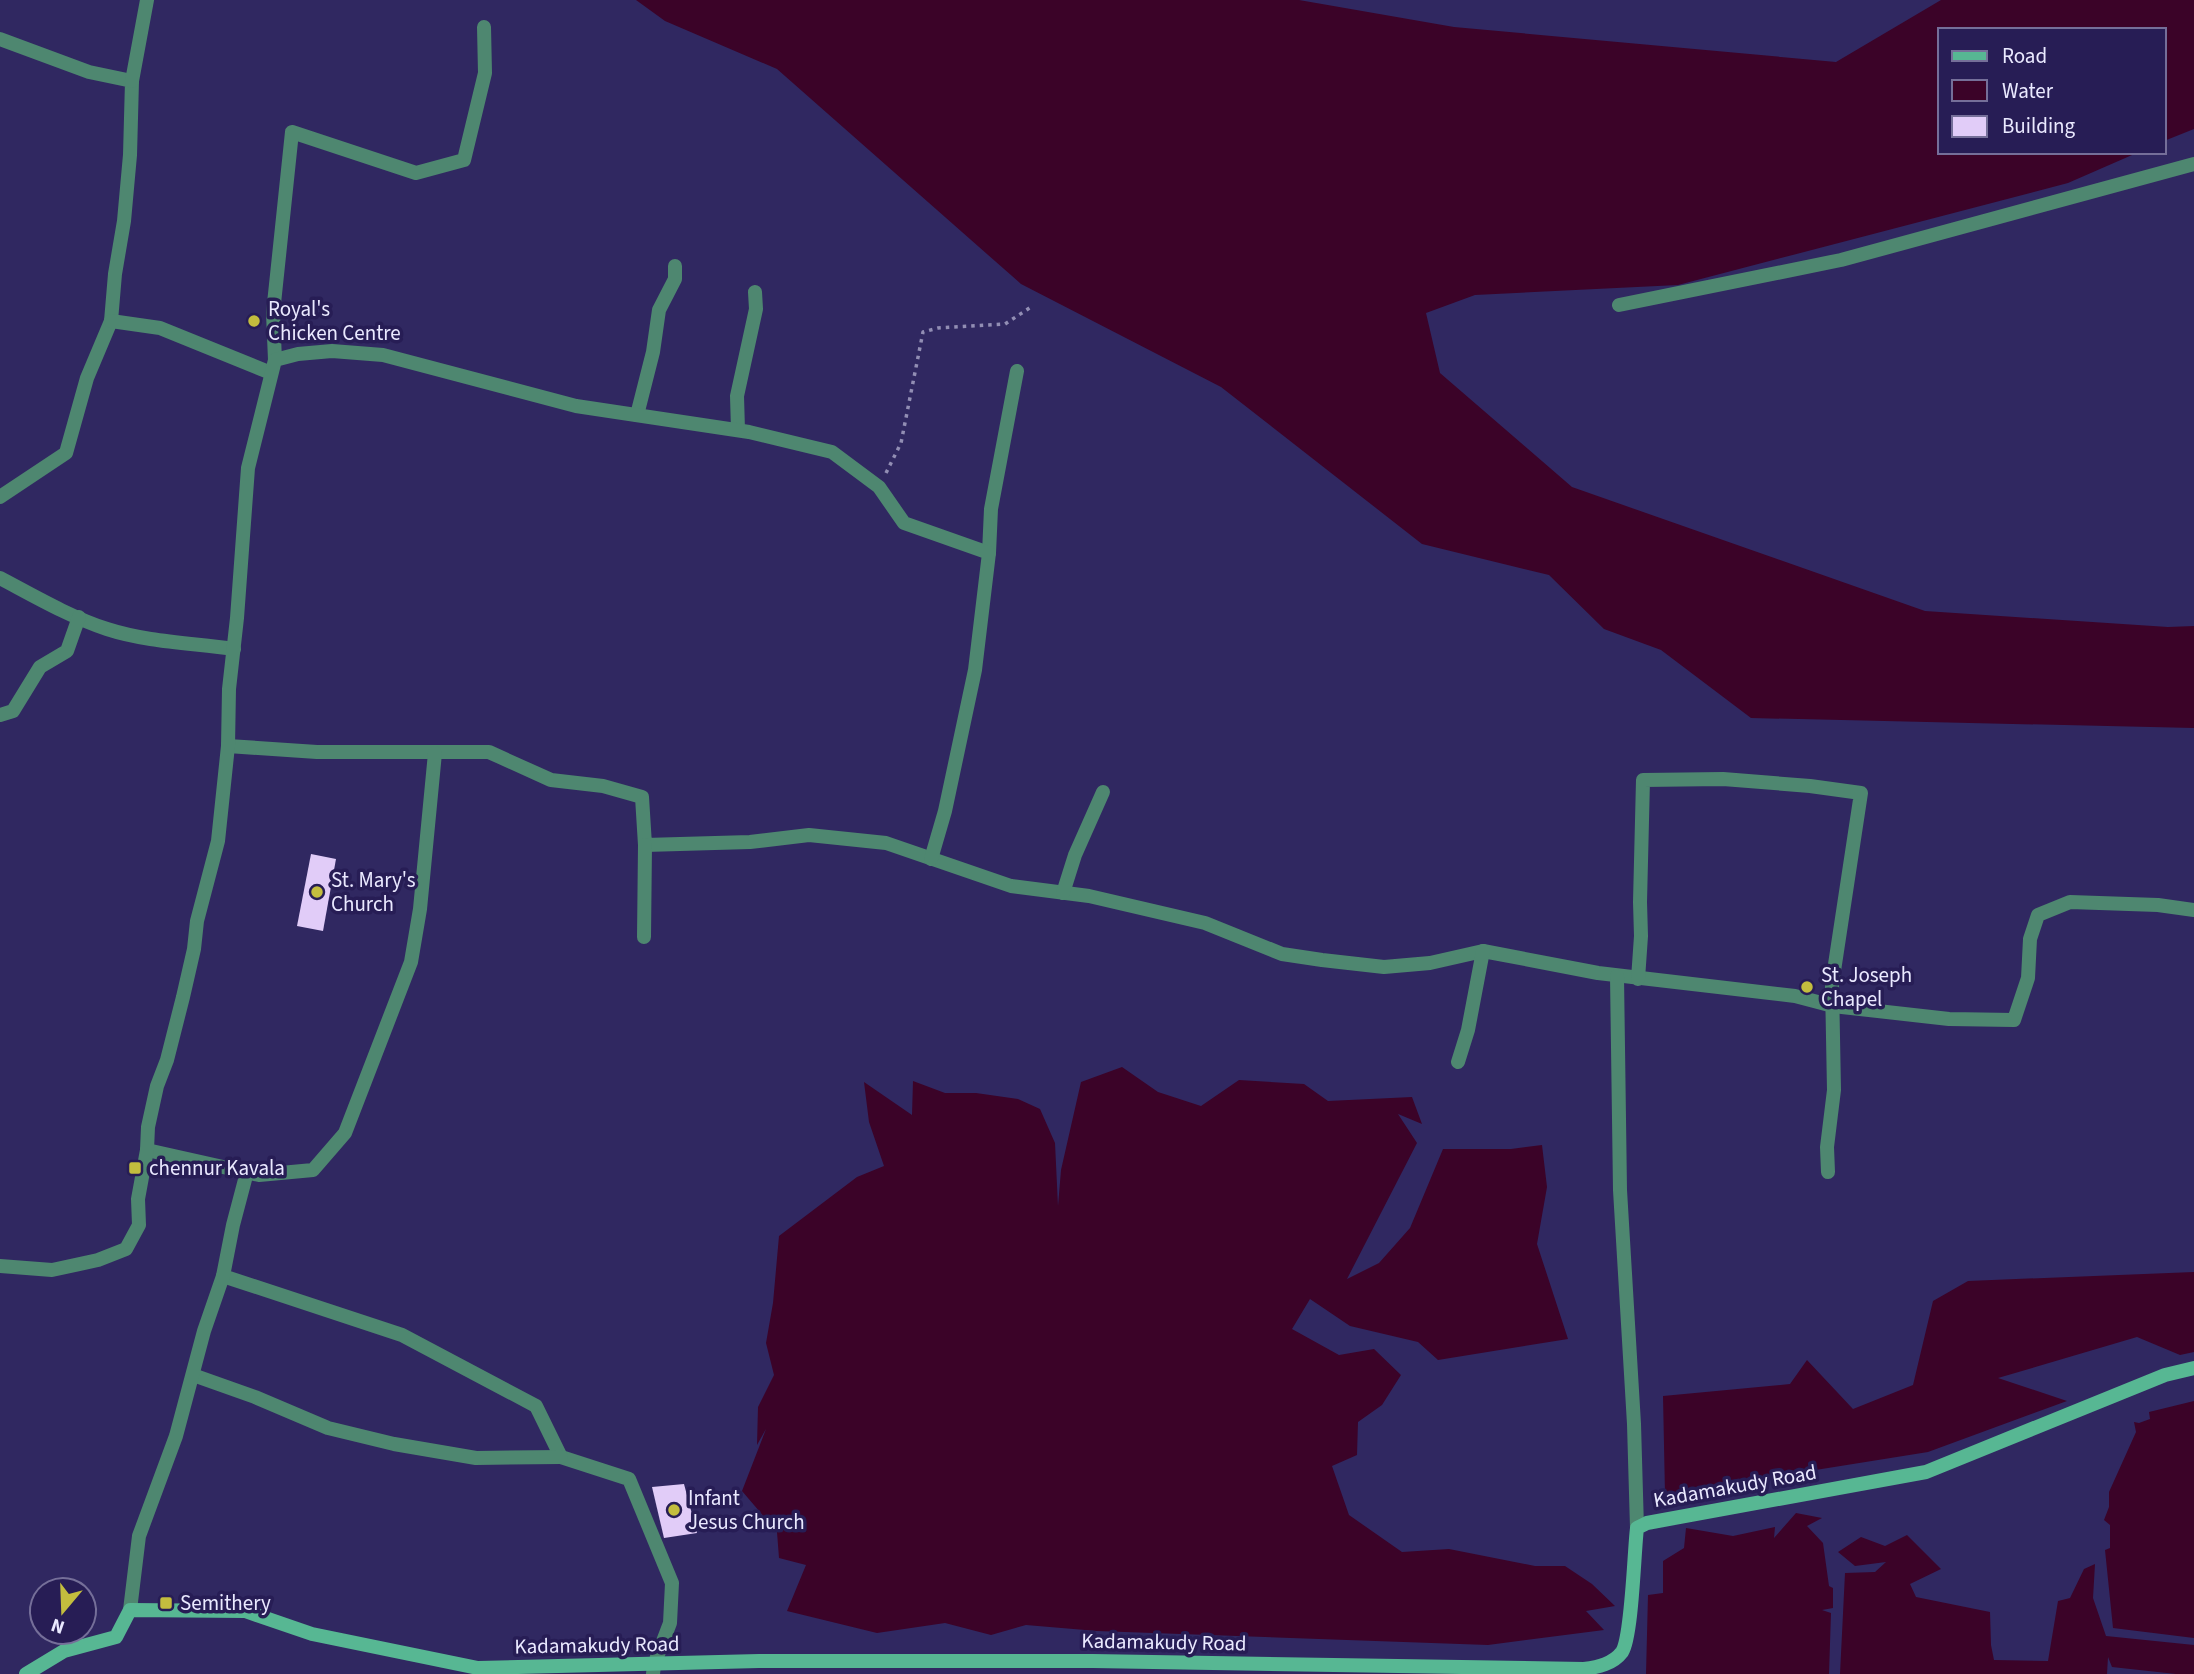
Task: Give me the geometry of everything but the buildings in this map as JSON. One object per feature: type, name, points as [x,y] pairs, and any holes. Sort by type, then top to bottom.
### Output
[{"type":"street","points":[[0,497],[66,453],[87,378],[111,321],[130,155],[132,81],[147,0]]},
{"type":"street","points":[[0,1266],[52,1270],[97,1260],[126,1248],[139,1225],[138,1199],[147,1150],[148,1127],[186,985],[197,921],[218,841],[228,746],[229,689],[248,468],[273,367],[273,313],[292,132],[416,173],[464,160],[485,73],[484,27]]},
{"type":"street","points":[[0,39],[89,72],[132,81]]},
{"type":"street","points":[[1619,305],[1841,260],[2194,164]]},
{"type":"street","points":[[637,415],[646,386],[659,310],[675,279],[675,266]]},
{"type":"street","points":[[738,430],[737,396],[756,309],[755,292]]},
{"type":"street","points":[[111,321],[160,328],[273,367],[298,354],[332,351],[383,355],[576,406],[738,430],[832,452],[879,487],[904,523],[989,553]]},
{"type":"street","points":[[931,859],[945,811],[975,670],[989,553],[990,509],[1017,371]]},
{"type":"street","points":[[0,578],[107,629],[234,649]]},
{"type":"street","points":[[0,715],[13,711],[40,667],[67,651],[79,617]]},
{"type":"street","points":[[228,746],[317,752],[489,752],[551,780],[603,786],[642,797],[645,845],[644,937]]},
{"type":"street","points":[[147,1150],[259,1175],[313,1170],[345,1133],[411,962],[420,909],[435,753]]},
{"type":"street","points":[[1638,979],[1643,780],[1723,779],[1861,793],[1832,984],[1834,1090],[1827,1147],[1828,1172]]},
{"type":"street","points":[[1063,893],[1075,855],[1103,792]]},
{"type":"street","points":[[645,845],[750,842],[809,835],[886,843],[1011,886],[1089,896],[1205,923],[1282,954],[1384,967],[1430,963],[1482,951],[1617,976],[1795,996],[1833,1006],[1949,1019],[2014,1020],[2028,978],[2030,939],[2038,915],[2070,902],[2158,905],[2194,910]]},
{"type":"street","points":[[1458,1062],[1468,1030],[1482,951]]},
{"type":"street","points":[[1617,976],[1619,1190],[1634,1424],[1637,1528]]},
{"type":"street","points":[[26,1674],[64,1651],[116,1637],[130,1610],[139,1536],[176,1436],[204,1331],[223,1276],[247,1172]]},
{"type":"street","points":[[223,1276],[402,1335],[524,1399],[536,1406],[561,1457]]},
{"type":"street","name":"Kadamakudy Road","points":[[130,1610],[245,1611],[312,1634],[478,1668],[653,1670],[760,1661],[1093,1661],[1584,1669],[1605,1666],[1623,1651],[1629,1623],[1637,1528],[1647,1523],[1926,1472],[2165,1375],[2194,1368]]},
{"type":"street","points":[[193,1375],[256,1397],[328,1428],[394,1444],[476,1458],[561,1457],[629,1479],[672,1583],[670,1623],[653,1670]]},
{"type":"path","points":[[879,487],[901,443],[923,332],[938,328],[1005,324],[1031,307]]},
{"type":"water","points":[[636,0],[1299,0],[1454,27],[1836,62],[1941,0],[2194,0],[2194,129],[2166,140],[2166,28],[1938,28],[1938,154],[2134,154],[2068,183],[1678,285],[1475,295],[1426,313],[1440,373],[1572,487],[1925,611],[2168,627],[2194,626],[2194,728],[1751,718],[1661,650],[1604,629],[1549,575],[1422,544],[1221,387],[1021,284],[777,69],[665,21]]},
{"type":"water","points":[[1122,1067],[1158,1092],[1201,1106],[1239,1080],[1304,1084],[1328,1101],[1412,1097],[1422,1124],[1398,1114],[1417,1143],[1347,1279],[1379,1263],[1410,1228],[1443,1149],[1511,1149],[1542,1145],[1547,1187],[1537,1244],[1568,1339],[1438,1360],[1418,1342],[1350,1326],[1310,1299],[1292,1329],[1339,1355],[1374,1349],[1401,1375],[1382,1405],[1358,1422],[1357,1455],[1332,1466],[1349,1515],[1402,1552],[1449,1549],[1535,1566],[1565,1566],[1592,1584],[1615,1606],[1586,1611],[1604,1630],[1488,1645],[1097,1631],[1026,1625],[991,1635],[945,1623],[877,1633],[787,1611],[806,1565],[779,1558],[777,1532],[742,1491],[766,1429],[757,1445],[758,1407],[774,1375],[766,1343],[773,1303],[779,1236],[857,1177],[884,1166],[869,1122],[864,1082],[912,1115],[913,1081],[945,1093],[976,1093],[1018,1099],[1040,1109],[1055,1143],[1058,1206],[1061,1170],[1081,1082]]},
{"type":"water","points":[[2194,1272],[2194,1352],[2180,1355],[2137,1337],[1998,1378],[2067,1401],[1928,1452],[1665,1494],[1663,1396],[1790,1384],[1807,1360],[1853,1409],[1913,1385],[1933,1301],[1968,1281]]},
{"type":"water","points":[[2194,1401],[2194,1638],[2113,1628],[2105,1550],[2110,1548],[2110,1525],[2104,1520],[2109,1507],[2109,1492],[2136,1432],[2134,1422],[2150,1419],[2149,1412]]},
{"type":"water","points":[[1796,1513],[1822,1518],[1807,1526],[1823,1543],[1829,1586],[1833,1588],[1833,1608],[1822,1610],[1831,1613],[1829,1674],[1646,1674],[1648,1595],[1663,1593],[1663,1561],[1684,1548],[1686,1528],[1733,1536],[1775,1527],[1774,1538]]},
{"type":"water","points":[[1907,1535],[1941,1569],[1910,1584],[1916,1597],[1990,1612],[1994,1660],[2048,1661],[2058,1601],[2070,1598],[2084,1569],[2095,1564],[2093,1598],[2106,1636],[2194,1645],[2194,1674],[2112,1667],[2108,1657],[2107,1674],[1840,1674],[1845,1573],[1875,1572],[1886,1562],[1855,1566],[1838,1552],[1861,1537],[1885,1546]]},
{"type":"place","name":"Royal's Chicken Centre","points":[[254,321]]},
{"type":"place","name":"St. Mary's Church","points":[[317,892]]},
{"type":"place","name":"St. Joseph Chapel","points":[[1807,987]]},
{"type":"place","name":"chennur Kavala","points":[[135,1168]]},
{"type":"place","name":"Infant Jesus Church","points":[[674,1510]]},
{"type":"place","name":"Semithery","points":[[166,1603]]}]
